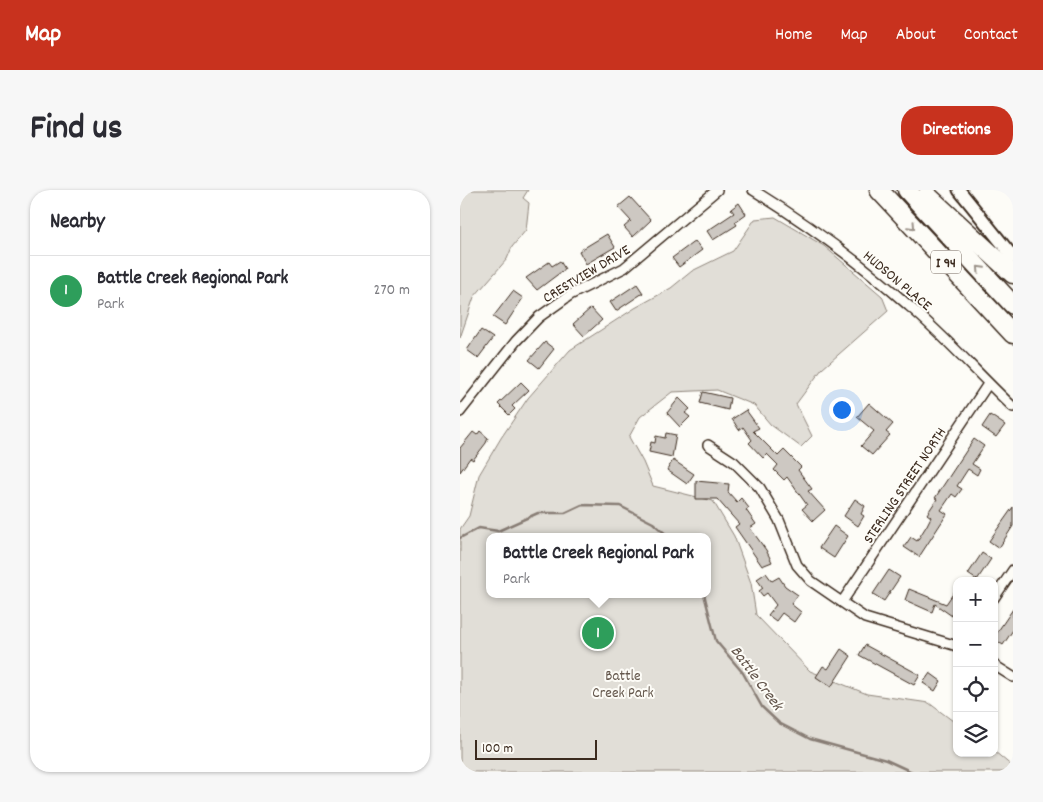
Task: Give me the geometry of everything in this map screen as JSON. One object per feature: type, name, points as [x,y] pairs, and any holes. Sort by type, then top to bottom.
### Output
[{"type":"highway","name":"I 94","points":[[879,190],[1013,334]]},
{"type":"highway","name":"I 94","points":[[907,190],[1013,305]]},
{"type":"highway","points":[[922,190],[1013,274]]},
{"type":"street","name":"CRESTVIEW DRIVE","points":[[460,412],[516,341],[539,317],[570,295],[624,268],[717,190]]},
{"type":"street","name":"HUDSON PLACE","points":[[753,190],[794,217],[878,279],[928,323],[1013,407]]},
{"type":"street","points":[[959,190],[1013,257]]},
{"type":"street","name":"STERLING STREET NORTH","points":[[842,602],[988,384]]},
{"type":"street","points":[[708,445],[734,462],[760,488],[779,520],[797,565],[810,582],[865,618],[953,645]]},
{"type":"street","points":[[998,592],[1013,570]]},
{"type":"street","points":[[997,667],[1013,678]]},
{"type":"green space","points":[[460,190],[528,190],[523,198],[529,203],[526,230],[512,247],[507,259],[474,297],[460,338]]},
{"type":"green space","name":"Battle Creek Park","points":[[775,217],[824,246],[882,296],[888,311],[822,369],[796,404],[812,436],[801,447],[771,425],[754,405],[717,390],[672,392],[640,417],[629,437],[643,462],[653,486],[713,501],[734,536],[751,583],[756,615],[810,671],[867,694],[929,703],[953,721],[953,757],[998,757],[998,754],[1013,767],[1013,772],[460,772],[460,529],[469,516],[479,475],[528,398],[570,350],[635,308],[671,288],[692,271],[733,251],[755,219]]},
{"type":"building","points":[[630,197],[651,220],[633,237],[624,227],[631,221],[618,207]]},
{"type":"building","points":[[739,203],[746,214],[735,222],[737,225],[713,240],[707,231],[734,213],[731,209]]},
{"type":"building","points":[[607,234],[615,247],[586,264],[579,251]]},
{"type":"building","points":[[695,241],[702,250],[679,267],[672,258]]},
{"type":"building","points":[[560,261],[565,269],[537,290],[526,278],[549,262],[552,266]]},
{"type":"building","points":[[637,284],[643,293],[616,311],[610,302]]},
{"type":"building","points":[[513,291],[523,298],[505,325],[493,317]]},
{"type":"building","points":[[591,308],[602,320],[584,336],[573,324]]},
{"type":"building","points":[[481,330],[493,338],[478,358],[467,350]]},
{"type":"building","points":[[545,342],[554,349],[539,368],[529,360]]},
{"type":"building","points":[[521,382],[529,390],[512,406],[515,409],[509,415],[498,404]]},
{"type":"building","points":[[703,392],[730,398],[728,410],[700,403]]},
{"type":"building","points":[[679,398],[690,409],[685,413],[690,417],[680,427],[667,413]]},
{"type":"building","points":[[869,403],[893,424],[886,432],[890,435],[872,455],[861,446],[874,431],[857,417]]},
{"type":"building","points":[[746,410],[759,428],[753,431],[778,456],[784,450],[801,467],[798,470],[812,489],[808,491],[825,510],[813,521],[802,509],[807,505],[787,477],[784,480],[774,470],[778,465],[767,454],[763,458],[749,443],[752,440],[743,427],[739,430],[732,419]]},
{"type":"building","points":[[990,415],[1005,425],[996,437],[982,427]]},
{"type":"building","points":[[480,431],[488,438],[486,443],[473,460],[470,458],[460,472],[460,448],[473,432],[477,435]]},
{"type":"building","points":[[666,433],[676,435],[672,457],[649,452],[651,442],[655,443],[656,436],[665,438]]},
{"type":"building","points":[[974,439],[984,446],[972,464],[980,469],[977,475],[968,469],[957,486],[962,489],[956,497],[952,494],[941,510],[947,514],[919,557],[904,547],[911,537],[917,541],[931,517],[927,514],[937,499],[935,498]]},
{"type":"building","points":[[673,460],[694,474],[687,484],[667,470]]},
{"type":"building","points":[[696,481],[729,484],[728,492],[737,502],[741,498],[749,508],[746,510],[756,524],[750,528],[772,562],[762,566],[735,527],[739,524],[717,499],[696,499]]},
{"type":"building","points":[[855,499],[865,506],[861,514],[864,516],[858,526],[844,516]]},
{"type":"building","points":[[1013,507],[1013,526],[999,548],[989,541]]},
{"type":"building","points":[[834,526],[848,536],[834,558],[819,548]]},
{"type":"building","points":[[982,553],[991,559],[979,577],[972,577],[968,574]]},
{"type":"building","points":[[889,570],[900,577],[884,601],[873,594]]},
{"type":"building","points":[[766,573],[772,581],[779,577],[785,586],[798,595],[791,604],[801,612],[794,622],[782,613],[776,621],[768,615],[776,605],[767,593],[763,596],[759,591],[763,588],[757,579]]},
{"type":"building","points":[[909,589],[946,604],[953,594],[952,616],[935,604],[932,612],[905,600]]},
{"type":"building","points":[[1013,609],[1013,630],[1003,645],[998,642],[998,631]]},
{"type":"building","points":[[865,645],[920,675],[914,685],[859,655]]},
{"type":"building","points":[[841,649],[851,656],[831,687],[816,677],[823,666],[828,669]]},
{"type":"building","points":[[930,673],[941,681],[935,691],[923,683]]},
{"type":"waterway","name":"Battle Creek","points":[[460,538],[479,528],[498,531],[538,513],[565,513],[582,505],[620,506],[653,523],[664,533]]},
{"type":"waterway","name":"Battle Creek","points":[[705,598],[716,641],[743,673],[762,707],[779,723],[810,739],[886,760],[912,772]]},
{"type":"place","name":"Battle Creek Regional Park","points":[[598,633]]}]
